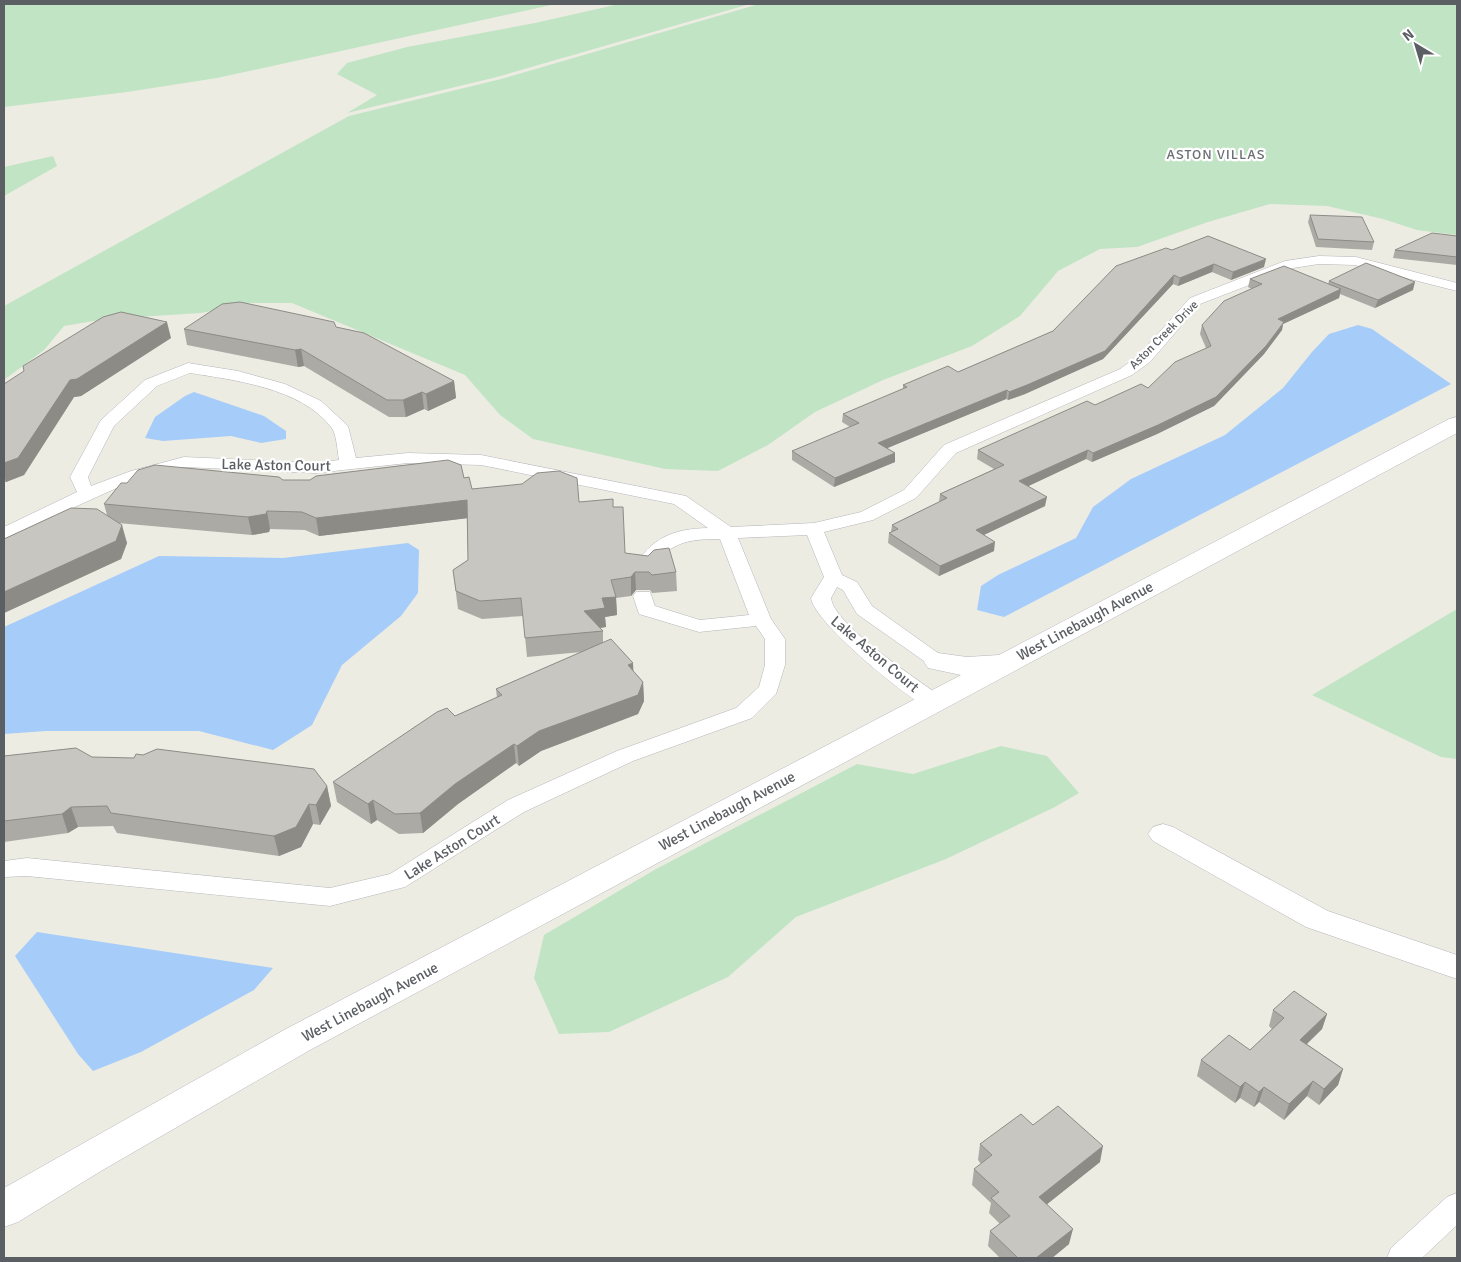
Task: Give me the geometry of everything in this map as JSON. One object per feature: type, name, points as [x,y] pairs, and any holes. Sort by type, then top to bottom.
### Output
[{"type":"main road","name":"West Linebaugh Avenue","points":[[4,1209],[87,1159],[297,1040],[1457,424]]},
{"type":"main road","points":[[938,662],[960,667],[979,667],[1012,659]]},
{"type":"street","name":"Aston Creek Drive","points":[[814,529],[867,516],[910,494],[950,449],[1126,372],[1144,359],[1195,301],[1290,264],[1319,260],[1356,261],[1435,283],[1457,287]]},
{"type":"street","points":[[88,495],[80,483],[79,477],[107,424],[151,383],[188,368],[238,376],[279,387],[315,404],[340,426],[349,465]]},
{"type":"street","name":"Lake Aston Court","points":[[4,534],[136,475],[184,462],[315,468],[408,458],[481,460],[680,500],[727,533],[761,620],[775,639],[775,665],[768,690],[744,713],[625,756],[516,806],[397,881],[330,897],[27,867],[4,869]]},
{"type":"street","points":[[642,568],[649,554],[664,542],[701,533],[814,529],[834,578]]},
{"type":"street","name":"Lake Aston Court","points":[[933,701],[844,632],[826,612],[820,599],[823,590],[834,578],[850,586],[864,610],[938,662]]},
{"type":"street","points":[[643,596],[646,610],[699,626],[761,620]]},
{"type":"street","points":[[1163,834],[1317,920],[1457,968]]},
{"type":"street","points":[[1402,1258],[1457,1206]]},
{"type":"green space","points":[[4,4],[556,4],[217,78],[127,92],[4,107]]},
{"type":"green space","points":[[619,4],[750,4],[497,77],[347,113],[377,95],[337,74],[347,63],[407,47],[535,23]]},
{"type":"green space","points":[[759,4],[1457,4],[1457,235],[1417,230],[1383,219],[1327,206],[1270,204],[1208,222],[1137,247],[1100,249],[1058,271],[1020,316],[972,346],[883,380],[815,412],[768,445],[718,471],[665,469],[533,439],[500,415],[465,375],[292,303],[251,303],[201,313],[106,319],[64,326],[44,350],[4,380],[4,306],[349,116],[501,79]]},
{"type":"green space","points":[[53,156],[57,166],[4,196],[4,167]]},
{"type":"green space","points":[[1457,609],[1457,759],[1441,757],[1312,695]]},
{"type":"green space","points":[[1001,746],[1047,756],[1079,793],[1055,807],[946,859],[796,917],[728,977],[609,1032],[559,1034],[534,978],[544,935],[656,869],[857,764],[913,774]]},
{"type":"water","points":[[1358,325],[1372,329],[1451,384],[1004,617],[977,610],[981,586],[998,575],[1076,538],[1093,507],[1131,479],[1225,435],[1283,388],[1329,334]]},
{"type":"water","points":[[194,392],[264,416],[286,431],[286,439],[261,443],[231,436],[163,441],[145,438],[155,417]]},
{"type":"water","points":[[408,543],[419,550],[418,593],[401,616],[342,665],[312,725],[273,750],[199,731],[46,731],[4,734],[4,627],[159,556],[283,558]]},
{"type":"water","points":[[37,932],[273,968],[254,990],[141,1052],[93,1071],[78,1054],[15,956]]},
{"type":"building","points":[[1310,215],[1362,217],[1374,242],[1318,239]]},
{"type":"building","points":[[1432,233],[1457,236],[1457,257],[1395,250]]},
{"type":"building","points":[[1208,236],[1266,259],[1233,272],[1214,264],[1180,278],[1174,275],[1105,351],[1027,385],[1009,392],[1007,390],[878,443],[895,453],[835,478],[792,451],[859,423],[843,414],[907,387],[903,385],[948,366],[958,372],[1053,331],[1116,266],[1166,248],[1172,250]]},
{"type":"building","points":[[1366,263],[1415,282],[1378,300],[1329,281]]},
{"type":"building","points":[[1284,266],[1341,289],[1278,319],[1284,322],[1266,346],[1216,397],[1093,453],[1088,450],[1019,481],[1047,497],[976,530],[995,542],[940,566],[889,533],[898,529],[892,525],[947,498],[940,494],[1004,465],[978,450],[1087,401],[1095,405],[1141,384],[1148,388],[1175,362],[1211,346],[1202,325],[1224,301],[1262,284],[1250,279]]},
{"type":"building","points":[[240,302],[334,322],[336,327],[364,333],[454,381],[426,394],[422,392],[403,400],[387,400],[301,349],[295,350],[184,329],[222,304]]},
{"type":"building","points":[[121,312],[167,322],[77,379],[70,380],[18,458],[4,463],[4,384],[24,371],[23,366],[103,317]]},
{"type":"building","points":[[448,460],[461,465],[464,478],[469,477],[472,489],[522,484],[537,473],[559,471],[577,478],[579,502],[613,499],[613,507],[623,507],[625,553],[648,556],[654,550],[669,548],[676,572],[652,575],[649,572],[635,572],[631,577],[611,580],[616,597],[602,598],[605,608],[584,611],[603,631],[525,638],[521,598],[480,601],[456,591],[453,570],[468,560],[467,500],[316,518],[302,512],[267,511],[266,514],[248,517],[104,504],[121,483],[127,483],[138,470],[155,465],[279,477],[283,480],[310,480],[316,476]]},
{"type":"building","points":[[71,508],[97,509],[122,525],[116,541],[4,592],[4,539]]},
{"type":"building","points":[[611,639],[633,663],[628,665],[643,682],[638,695],[539,731],[517,746],[514,744],[455,784],[420,813],[395,814],[373,800],[368,804],[333,782],[437,712],[447,708],[455,716],[502,695],[496,689]]},
{"type":"building","points":[[76,748],[92,757],[134,758],[136,754],[143,755],[157,749],[314,769],[327,786],[316,805],[309,804],[296,827],[274,836],[111,813],[107,806],[71,807],[62,814],[4,821],[4,756]]},
{"type":"building","points":[[1294,991],[1327,1014],[1300,1040],[1343,1069],[1324,1089],[1313,1081],[1289,1104],[1264,1087],[1259,1092],[1245,1082],[1240,1087],[1201,1060],[1229,1035],[1250,1050],[1284,1018],[1273,1010]]},
{"type":"building","points":[[1058,1106],[1103,1146],[1039,1197],[1073,1229],[1036,1258],[1018,1258],[990,1231],[1010,1216],[991,1198],[999,1192],[974,1169],[992,1155],[980,1144],[1021,1114],[1033,1125]]},
{"type":"district","name":"ASTON VILLAS","points":[[1216,154]]}]
